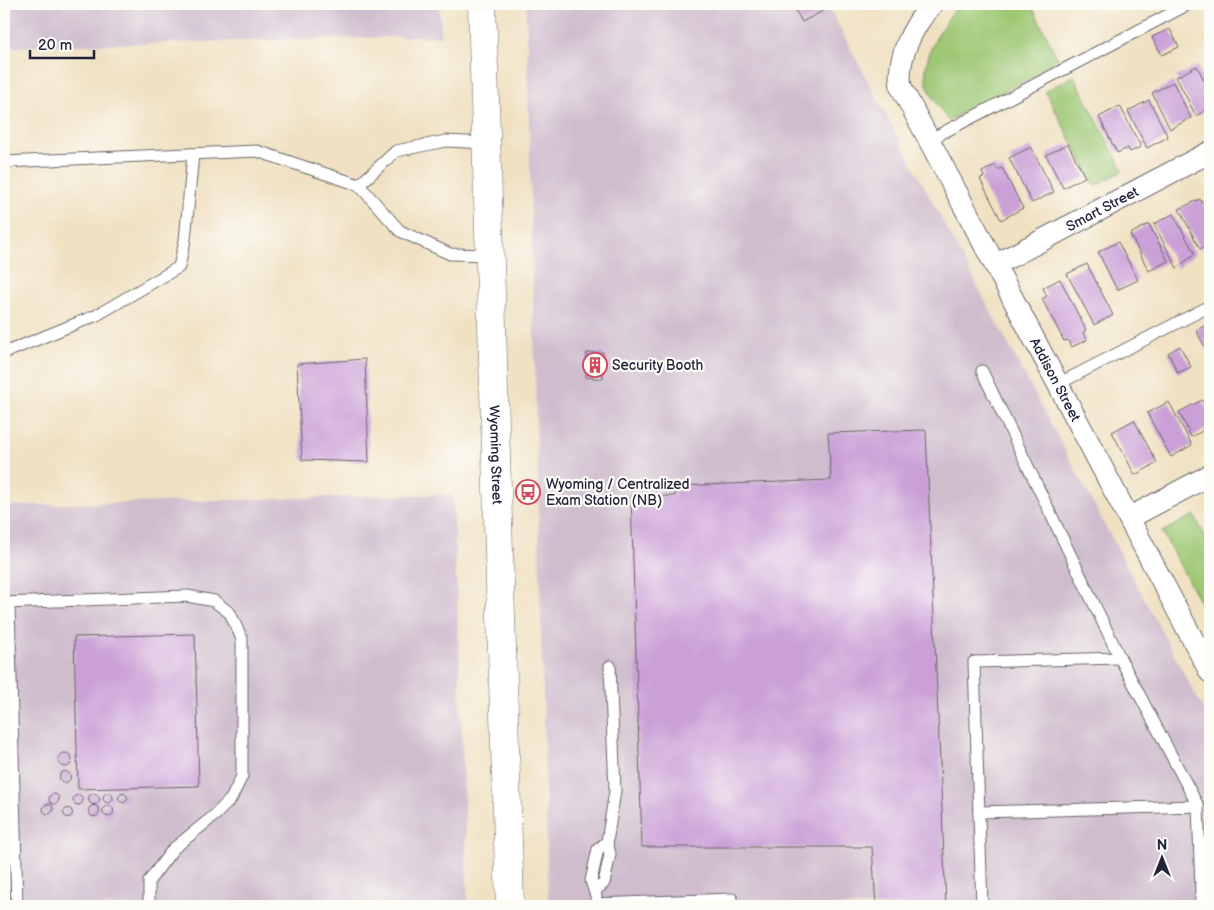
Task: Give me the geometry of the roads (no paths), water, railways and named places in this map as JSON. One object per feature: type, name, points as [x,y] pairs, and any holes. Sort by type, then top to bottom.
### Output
[{"type":"street","name":"Wyoming Street","points":[[482,4],[510,906]]},
{"type":"street","name":"Addison Street","points":[[932,4],[911,37],[900,64],[901,87],[1129,518],[1208,662]]},
{"type":"street","name":"Smart Street","points":[[995,265],[1210,152]]},
{"type":"street","points":[[1129,518],[1210,475]]},
{"type":"lane","points":[[929,140],[1189,4]]},
{"type":"lane","points":[[358,185],[396,152],[446,141],[486,143]]},
{"type":"lane","points":[[4,162],[257,151],[358,185],[400,231],[450,254],[490,255]]},
{"type":"lane","points":[[4,354],[97,315],[179,267],[185,240],[193,154]]},
{"type":"lane","points":[[1058,384],[1210,306]]},
{"type":"lane","points":[[982,370],[1120,658],[1198,806],[1205,888],[1201,906]]},
{"type":"lane","points":[[17,906],[6,603],[187,596],[214,601],[230,613],[242,639],[242,776],[231,799],[215,815],[173,849],[149,881],[149,906]]},
{"type":"lane","points":[[982,906],[974,662],[1120,658]]},
{"type":"lane","points":[[610,666],[615,791],[607,842],[598,849],[591,880],[595,891],[596,905],[732,899],[732,906]]},
{"type":"lane","points":[[979,812],[1198,806]]},
{"type":"place","name":"Security Booth","points":[[595,365]]},
{"type":"place","name":"Wyoming / Centralized Exam Station (NB)","points":[[528,492]]}]
